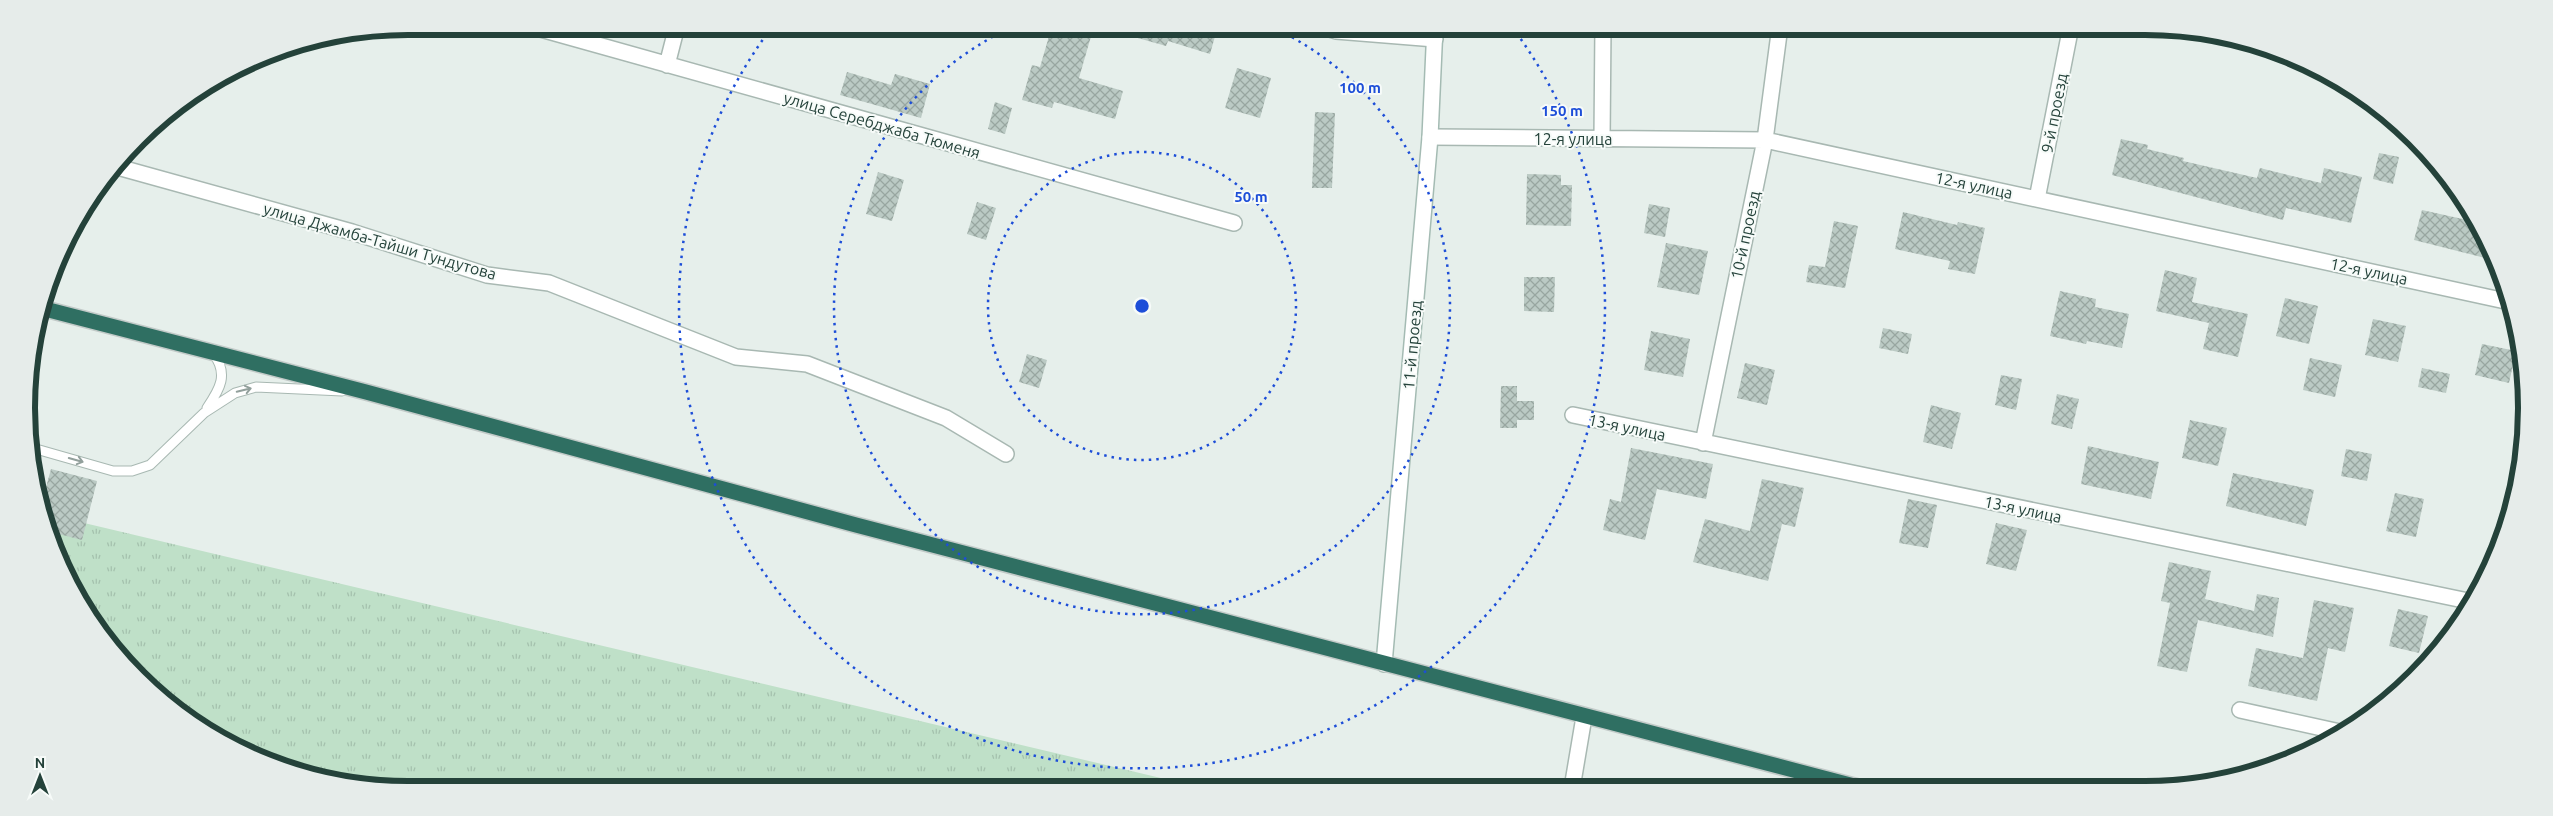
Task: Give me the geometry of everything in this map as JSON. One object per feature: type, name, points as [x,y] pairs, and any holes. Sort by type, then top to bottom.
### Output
[{"type":"highway","points":[[48,310],[366,392],[1584,717],[1835,781]]},
{"type":"street","name":"улица Серебджаба Тюменя","points":[[562,35],[1234,223]]},
{"type":"street","points":[[667,65],[675,35]]},
{"type":"street","name":"11-й проезд","points":[[1384,664],[1430,137],[1435,35]]},
{"type":"street","points":[[1602,139],[1603,35]]},
{"type":"street","name":"10-й проезд","points":[[1703,442],[1765,140],[1779,35]]},
{"type":"street","name":"9-й проезд","points":[[2038,199],[2069,35]]},
{"type":"street","name":"12-я улица","points":[[1430,137],[1765,140],[2502,300]]},
{"type":"street","name":"улица Джамба-Тайши Тундутова","points":[[123,168],[352,232],[487,274],[550,283],[736,358],[807,364],[946,418],[1006,454]]},
{"type":"street","name":"13-я улица","points":[[1574,415],[2464,600]]},
{"type":"street","points":[[2240,710],[2333,730]]},
{"type":"street","points":[[1573,781],[1584,717]]},
{"type":"lane","points":[[204,413],[217,393],[222,379],[222,365],[213,353]]},
{"type":"lane","points":[[37,449],[113,471],[132,471],[150,465],[204,413],[235,393],[256,387],[366,392]]},
{"type":"green space","points":[[51,515],[1173,781],[408,781],[359,778],[335,774],[288,761],[243,743],[221,731],[181,704],[144,672],[112,635],[85,594],[63,551]]},
{"type":"building","points":[[1049,35],[1091,35],[1079,78],[1123,91],[1115,119],[1054,102],[1052,108],[1022,100],[1032,65],[1040,67]]},
{"type":"building","points":[[1127,35],[1215,35],[1210,54],[1168,41],[1166,46]]},
{"type":"building","points":[[1237,68],[1271,78],[1260,118],[1225,108]]},
{"type":"building","points":[[847,72],[891,85],[895,74],[930,84],[921,118],[840,95]]},
{"type":"building","points":[[995,102],[1012,108],[1005,134],[988,129]]},
{"type":"building","points":[[1315,112],[1335,113],[1332,188],[1312,188]]},
{"type":"building","points":[[2121,139],[2148,145],[2147,149],[2184,158],[2183,161],[2257,178],[2260,168],[2321,183],[2324,168],[2362,177],[2351,223],[2286,208],[2283,220],[2112,175]]},
{"type":"building","points":[[2379,153],[2399,157],[2393,184],[2373,179]]},
{"type":"building","points":[[878,172],[904,180],[892,221],[866,214]]},
{"type":"building","points":[[1527,174],[1561,175],[1561,185],[1572,185],[1571,226],[1526,225]]},
{"type":"building","points":[[977,202],[996,208],[986,240],[967,234]]},
{"type":"building","points":[[1649,204],[1670,208],[1665,237],[1644,233]]},
{"type":"building","points":[[2422,210],[2467,220],[2487,258],[2414,240]]},
{"type":"building","points":[[1903,212],[1957,225],[1958,222],[1985,228],[1975,274],[1948,269],[1950,261],[1895,249]]},
{"type":"building","points":[[1834,221],[1858,226],[1845,288],[1806,282],[1809,265],[1825,267]]},
{"type":"building","points":[[1666,243],[1708,251],[1699,295],[1657,287]]},
{"type":"building","points":[[2165,270],[2197,278],[2192,302],[2248,314],[2238,357],[2203,349],[2209,323],[2156,311]]},
{"type":"building","points":[[1524,277],[1555,277],[1554,312],[1524,311]]},
{"type":"building","points":[[2060,291],[2096,299],[2095,307],[2129,314],[2122,348],[2087,341],[2086,344],[2050,336]]},
{"type":"building","points":[[2285,298],[2318,306],[2309,344],[2276,336]]},
{"type":"building","points":[[2373,319],[2406,326],[2398,362],[2365,355]]},
{"type":"building","points":[[1883,328],[1912,334],[1908,354],[1879,348]]},
{"type":"building","points":[[1651,331],[1690,339],[1683,377],[1644,370]]},
{"type":"building","points":[[2482,344],[2514,351],[2515,357],[2509,383],[2475,375]]},
{"type":"building","points":[[1027,354],[1047,360],[1039,388],[1019,382]]},
{"type":"building","points":[[2310,358],[2342,365],[2335,397],[2303,390]]},
{"type":"building","points":[[1745,363],[1775,370],[1767,405],[1737,398]]},
{"type":"building","points":[[2422,368],[2450,374],[2446,393],[2418,387]]},
{"type":"building","points":[[2001,375],[2022,379],[2016,410],[1995,405]]},
{"type":"building","points":[[1501,386],[1517,386],[1517,401],[1534,401],[1534,420],[1517,420],[1517,428],[1500,428]]},
{"type":"building","points":[[2057,394],[2079,399],[2072,429],[2051,424]]},
{"type":"building","points":[[1931,405],[1961,413],[1952,449],[1923,442]]},
{"type":"building","points":[[2190,420],[2227,428],[2218,466],[2182,458]]},
{"type":"building","points":[[2088,446],[2159,462],[2151,499],[2081,484]]},
{"type":"building","points":[[1631,448],[1713,464],[1706,499],[1657,489],[1645,540],[1603,530],[1610,499],[1621,502]]},
{"type":"building","points":[[2346,449],[2372,454],[2367,481],[2341,476]]},
{"type":"building","points":[[51,469],[97,481],[82,540],[57,534],[45,492]]},
{"type":"building","points":[[2233,473],[2314,490],[2306,526],[2226,506]]},
{"type":"building","points":[[1762,479],[1804,488],[1795,527],[1782,524],[1768,581],[1693,562],[1705,519],[1750,531]]},
{"type":"building","points":[[2395,493],[2424,499],[2416,537],[2386,531]]},
{"type":"building","points":[[1908,499],[1937,505],[1928,548],[1899,543]]},
{"type":"building","points":[[1996,523],[2027,530],[2016,571],[1986,564]]},
{"type":"building","points":[[2169,562],[2211,571],[2205,599],[2254,611],[2257,594],[2279,598],[2273,637],[2198,620],[2187,672],[2157,666],[2170,603],[2161,601]]},
{"type":"building","points":[[2314,600],[2354,608],[2345,652],[2328,648],[2317,701],[2248,686],[2256,648],[2303,658]]},
{"type":"building","points":[[2398,609],[2428,616],[2419,653],[2389,646]]}]
